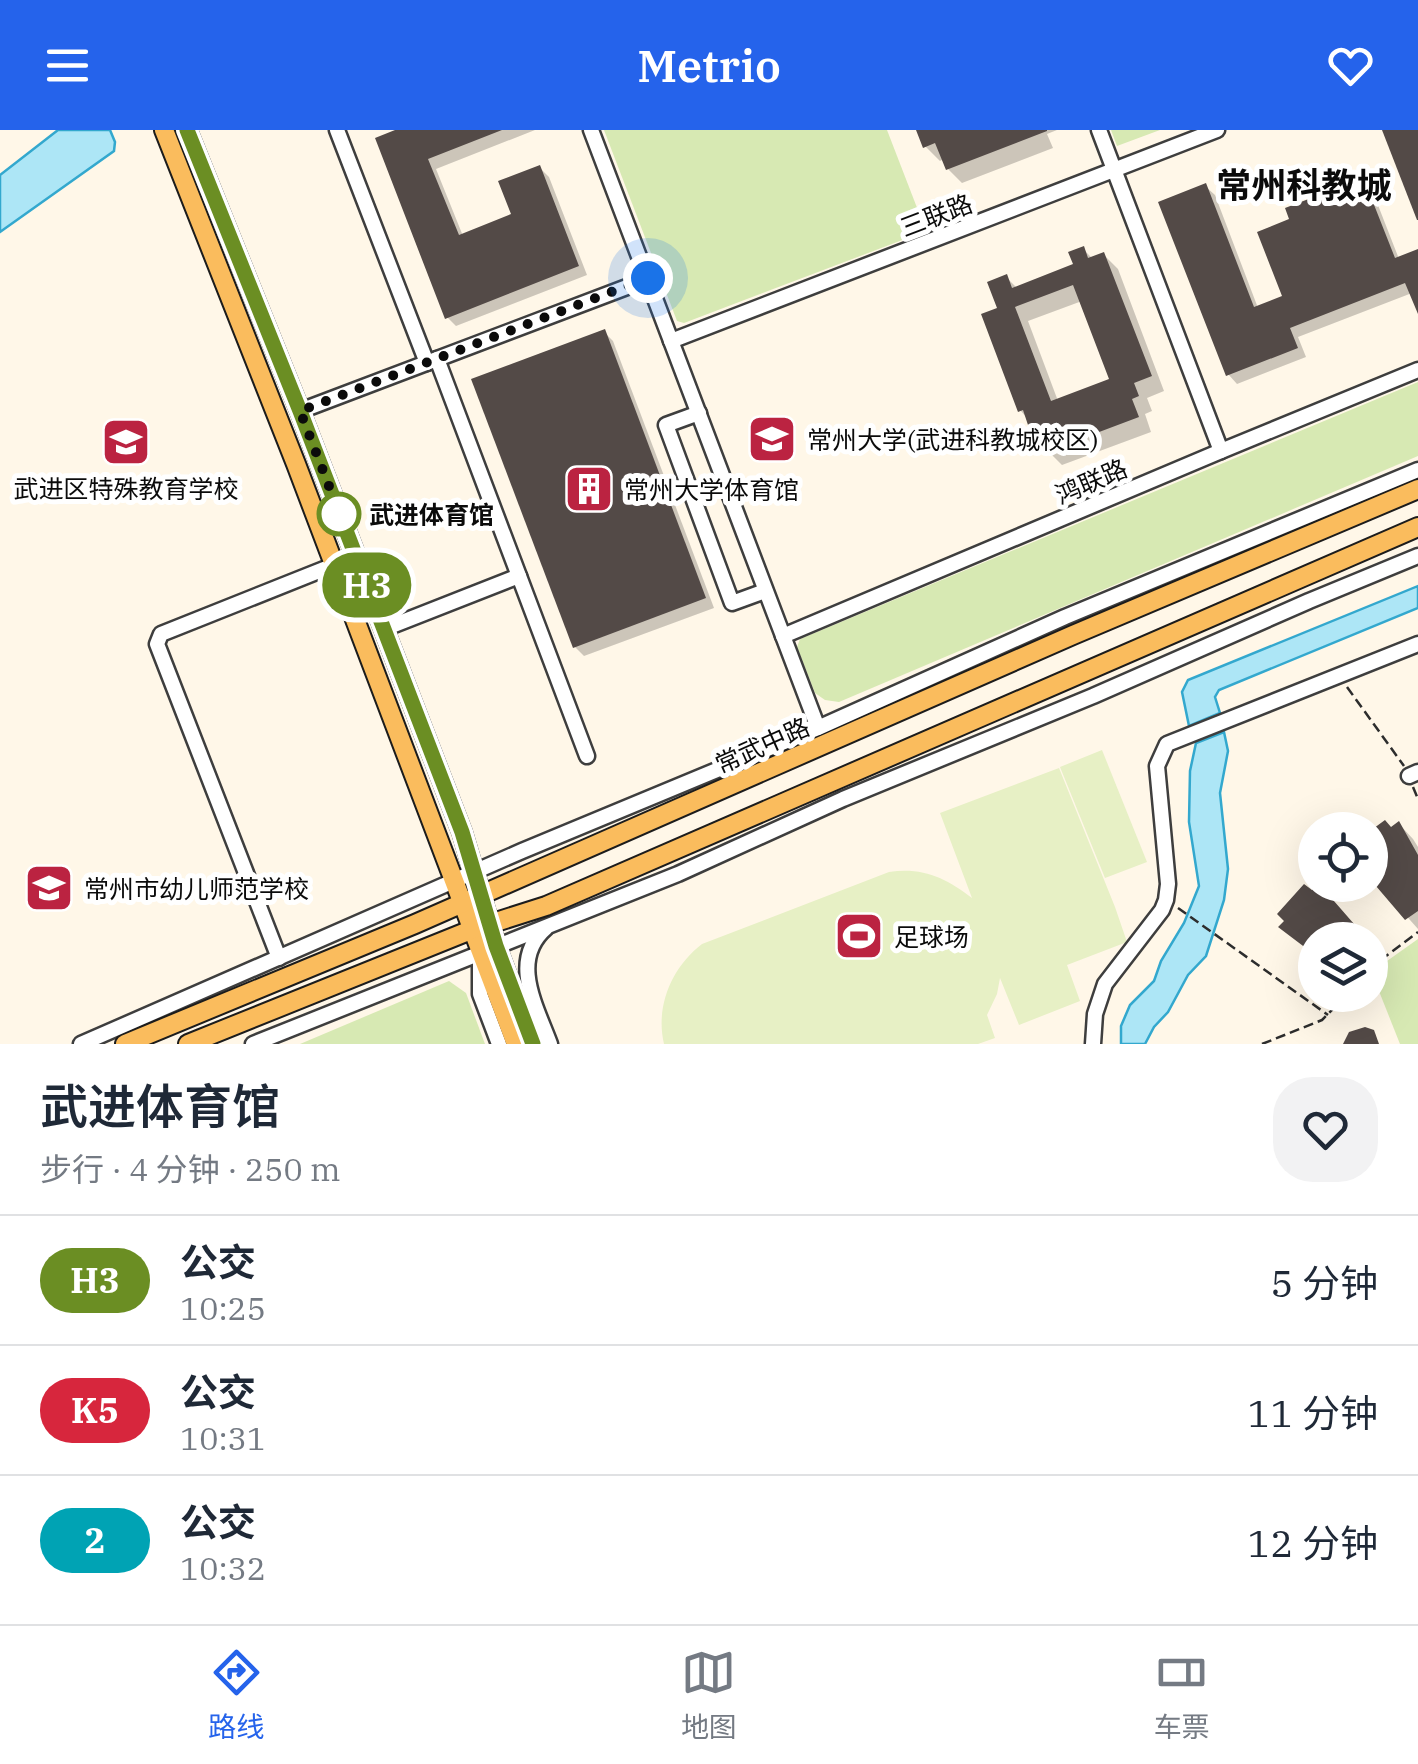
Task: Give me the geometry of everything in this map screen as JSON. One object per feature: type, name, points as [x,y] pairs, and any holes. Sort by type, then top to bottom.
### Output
[{"type":"main road","points":[[164,130],[462,903],[480,927],[516,1044]]},
{"type":"main road","points":[[187,130],[462,832],[481,895],[480,927]]},
{"type":"main road","name":"常武中路","points":[[125,1044],[481,895],[1055,643],[1418,489]]},
{"type":"main road","points":[[188,1044],[480,927],[546,906],[1418,528]]},
{"type":"main road","points":[[488,949],[533,1044]]},
{"type":"main road","points":[[128,1024],[156,1030],[176,1003]]},
{"type":"street","points":[[337,130],[519,576],[587,756]]},
{"type":"street","points":[[591,130],[818,728]]},
{"type":"street","points":[[1099,130],[1220,450]]},
{"type":"street","name":"三联路","points":[[671,342],[1217,130]]},
{"type":"street","points":[[300,411],[648,278]]},
{"type":"street","name":"鸿联路","points":[[784,636],[1418,370]]},
{"type":"street","points":[[698,414],[666,425],[732,603],[766,591]]},
{"type":"street","points":[[81,1044],[522,851],[818,728],[1065,617],[1418,470]]},
{"type":"street","points":[[253,1044],[678,874],[843,799],[1418,556]]},
{"type":"street","points":[[279,958],[158,644],[162,634],[334,565]]},
{"type":"street","points":[[384,629],[519,576]]},
{"type":"street","points":[[1093,1044],[1095,1014],[1105,984],[1166,900],[1167,867],[1157,766],[1167,744],[1418,644]]},
{"type":"street","points":[[550,924],[538,935],[526,958],[529,987],[550,1044]]},
{"type":"street","points":[[488,949],[480,994],[499,1044]]},
{"type":"path","points":[[1339,676],[1414,774],[1418,799]]},
{"type":"path","points":[[1184,912],[1328,1014],[1312,1026],[1262,1044]]},
{"type":"path","points":[[1388,954],[1418,932]]},
{"type":"green space","points":[[604,130],[887,130],[926,231],[684,323],[677,321]]},
{"type":"green space","points":[[1111,130],[1160,130],[1117,146]]},
{"type":"green space","points":[[1418,382],[1418,456],[839,702],[825,700],[815,693],[797,647],[800,639]]},
{"type":"green space","points":[[1102,750],[1147,862],[1105,878],[1060,767]]},
{"type":"green space","points":[[1059,768],[1127,942],[1067,965],[1080,1001],[1019,1025],[1000,978],[987,1015],[995,1038],[978,1044],[664,1044],[662,1016],[668,988],[682,964],[702,944],[889,872],[913,871],[934,876],[972,898],[940,813]]},
{"type":"green space","points":[[1418,939],[1418,1044],[1400,1044],[1387,1012],[1388,960]]},
{"type":"green space","points":[[449,981],[466,993],[485,1044],[300,1044]]},
{"type":"water","points":[[58,130],[110,130],[114,151],[0,232],[0,175]]},
{"type":"water","points":[[1418,586],[1418,608],[1219,690],[1215,697],[1220,713],[1189,726],[1182,692],[1188,680]]},
{"type":"water","points":[[1224,732],[1228,751],[1220,793],[1228,869],[1224,900],[1206,956],[1188,975],[1145,1044],[1121,1044],[1121,1026],[1130,1005],[1154,981],[1199,886],[1189,822],[1190,771],[1196,743]]},
{"type":"building","points":[[395,130],[502,130],[428,159],[459,235],[511,214],[498,181],[540,165],[579,266],[445,319],[375,138]]},
{"type":"building","points":[[916,130],[1047,131],[946,170],[935,143],[923,148]]},
{"type":"building","points":[[1382,130],[1418,130],[1418,220],[1417,220]]},
{"type":"building","points":[[1206,183],[1254,307],[1282,296],[1257,232],[1289,219],[1285,208],[1340,187],[1343,197],[1367,187],[1395,258],[1418,249],[1418,314],[1405,283],[1290,328],[1298,348],[1226,376],[1158,202]]},
{"type":"building","points":[[1084,246],[1088,258],[1104,252],[1152,376],[1134,383],[1139,396],[1132,399],[1139,417],[1046,452],[1034,423],[1028,425],[1023,410],[1018,412],[981,314],[997,308],[987,282],[1007,274],[1012,288],[1073,264],[1068,252]],"holes":[[[1073,285],[1109,379],[1051,401],[1015,307]]]},
{"type":"building","name":"常州大学体育馆","points":[[605,329],[706,598],[573,648],[471,379]]},
{"type":"building","points":[[1399,821],[1418,855],[1418,911],[1405,920],[1388,900],[1388,824],[1391,827]]},
{"type":"building","points":[[1298,891],[1298,902],[1335,902],[1352,922],[1298,922],[1298,942],[1278,927],[1284,921],[1277,914]]},
{"type":"building","points":[[1365,1027],[1374,1030],[1379,1044],[1343,1044],[1349,1032]]},
{"type":"bus line","name":"H3","points":[[187,130],[462,832],[496,946],[533,1044]]},
{"type":"place","name":"常州大学(武进科教城校区)","points":[[772,439]]},
{"type":"place","name":"武进区特殊教育学校","points":[[126,442]]},
{"type":"place","name":"常州大学体育馆","points":[[589,489]]},
{"type":"place","name":"武进体育馆","points":[[339,514]]},
{"type":"place","name":"常州市幼儿师范学校","points":[[49,888]]},
{"type":"place","name":"足球场","points":[[859,936]]},
{"type":"district","name":"常州科教城","points":[[1304,185]]},
{"type":"route","points":[[339,514],[344,525],[300,411],[648,278]]}]
